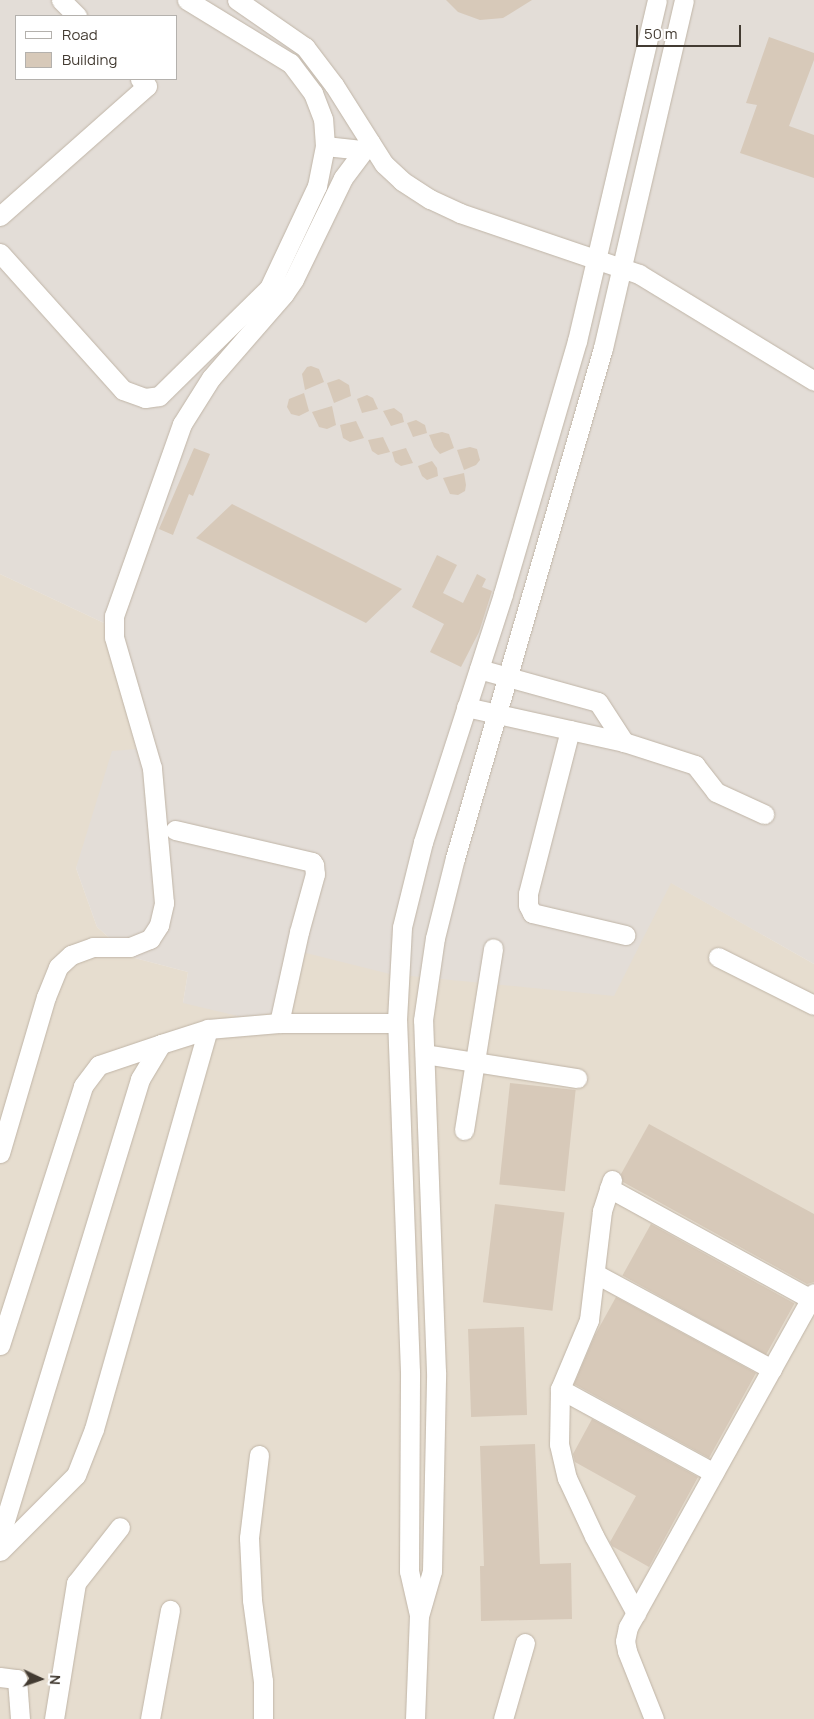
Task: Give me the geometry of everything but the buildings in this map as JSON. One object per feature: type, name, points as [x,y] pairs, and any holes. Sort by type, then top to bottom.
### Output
[{"type":"street","points":[[61,0],[77,15]]},
{"type":"street","points":[[0,253],[123,390],[144,398],[159,396],[269,288],[317,186],[325,146],[323,118],[313,93],[290,63],[187,0]]},
{"type":"street","points":[[237,0],[305,47],[334,85],[367,146],[396,176],[430,199],[460,213],[639,274],[814,381]]},
{"type":"street","points":[[419,1616],[409,1571],[410,1372],[397,1023],[402,927],[423,842],[478,669],[577,341],[598,259],[657,0]]},
{"type":"street","points":[[415,1719],[419,1616],[432,1571],[436,1372],[423,1020],[435,938],[455,858],[496,714],[603,348],[684,0]]},
{"type":"street","points":[[0,216],[147,86],[141,80]]},
{"type":"street","points":[[325,146],[367,146]]},
{"type":"street","points":[[0,1153],[46,997],[58,967],[71,955],[93,947],[130,947],[150,939],[159,925],[164,902],[152,768],[114,637],[114,616],[182,424],[211,378],[284,294],[294,279],[343,178],[367,146]]},
{"type":"street","points":[[478,669],[598,702],[624,742]]},
{"type":"street","points":[[466,707],[624,742],[695,765],[716,792],[764,814]]},
{"type":"street","points":[[570,730],[528,894],[528,904],[532,913],[625,935]]},
{"type":"street","points":[[175,830],[312,862],[314,865],[316,874],[299,932],[279,1023]]},
{"type":"street","points":[[464,1130],[473,1061],[493,948]]},
{"type":"street","points":[[718,958],[814,1005]]},
{"type":"street","points":[[0,1345],[83,1086],[99,1066],[208,1029],[279,1023],[397,1023]]},
{"type":"street","points":[[0,1551],[76,1475],[90,1439],[208,1029]]},
{"type":"street","points":[[0,1537],[140,1078],[162,1044]]},
{"type":"street","points":[[425,1054],[577,1078]]},
{"type":"street","points":[[636,1613],[594,1536],[567,1478],[559,1444],[560,1389],[588,1320],[596,1274],[602,1211],[611,1184],[812,1296],[628,1628],[625,1641],[654,1719]]},
{"type":"street","points":[[596,1274],[772,1369]]},
{"type":"street","points":[[560,1389],[714,1473]]},
{"type":"street","points":[[259,1455],[249,1538],[252,1600],[262,1681],[263,1719]]},
{"type":"street","points":[[54,1719],[76,1583],[120,1527]]},
{"type":"street","points":[[150,1719],[170,1610]]},
{"type":"street","points":[[503,1719],[525,1644]]},
{"type":"street","points":[[0,1677],[17,1679],[20,1719]]},
{"type":"shaded area","points":[[0,0],[814,0],[814,964],[671,883],[614,996],[390,974],[290,949],[273,1013],[242,1017],[183,1003],[188,972],[131,957],[97,927],[76,868],[112,751],[136,749],[104,623],[0,574]]},
{"type":"shaded area","points":[[0,574],[104,623],[136,749],[76,868],[97,927],[131,957],[188,972],[183,1003],[290,949],[670,882],[814,964],[814,1719],[0,1719]]}]
